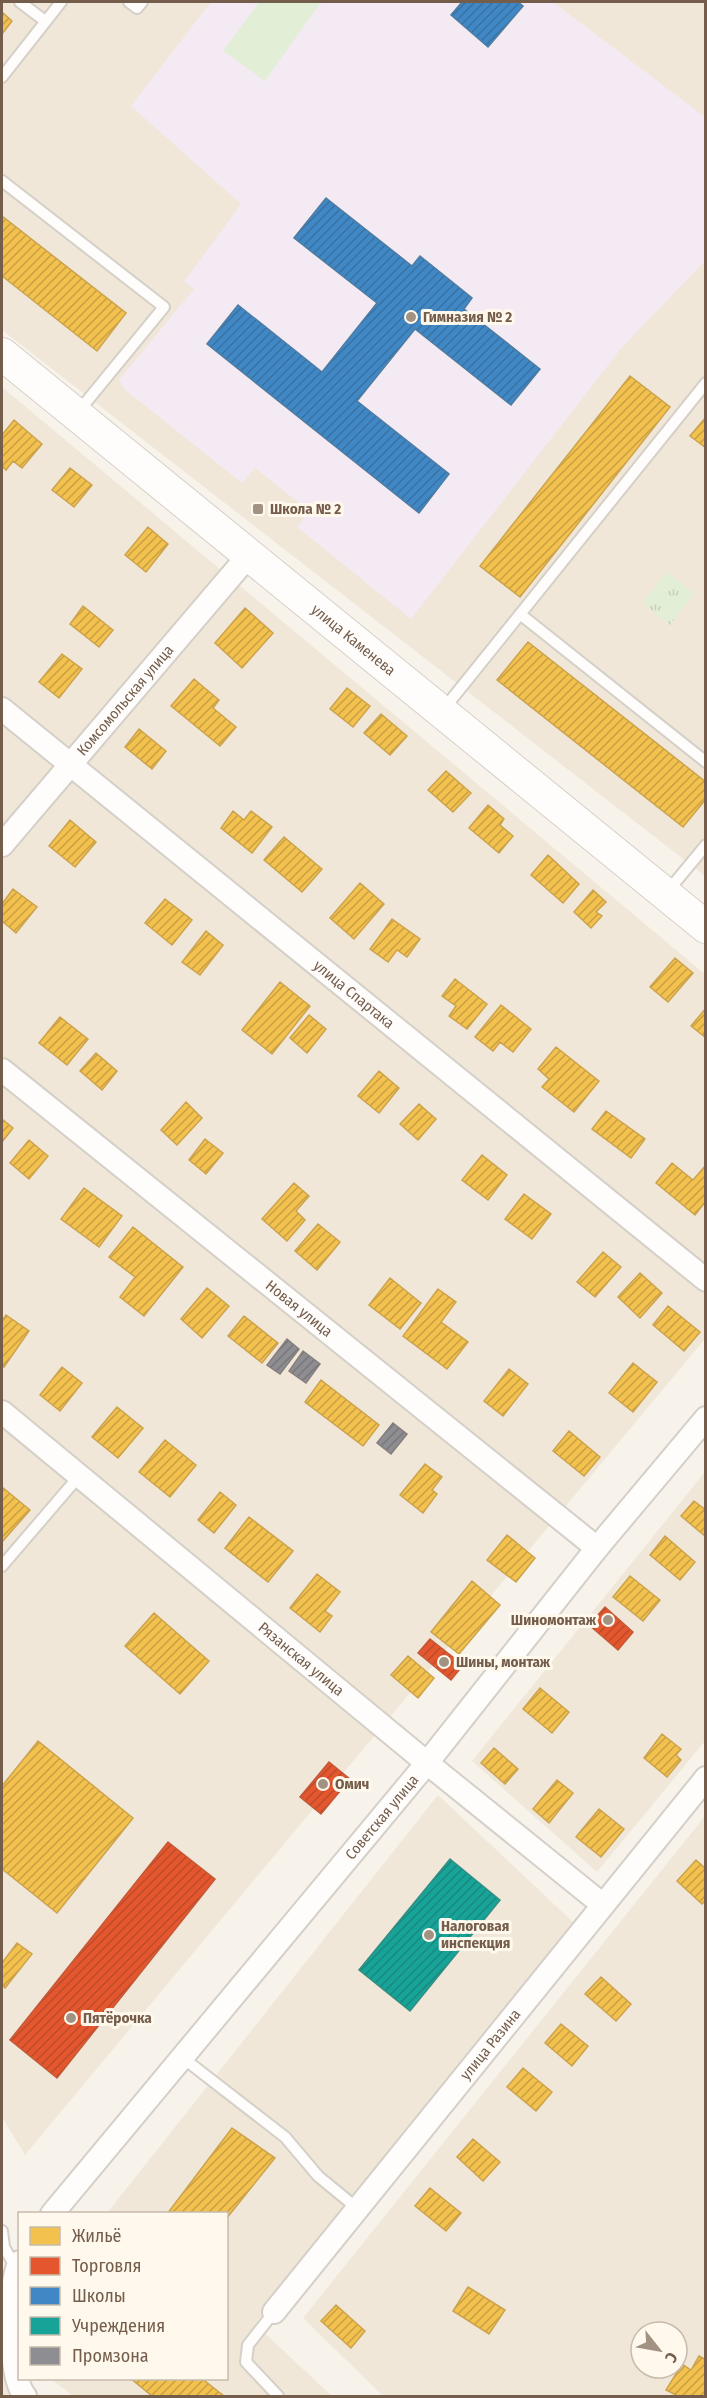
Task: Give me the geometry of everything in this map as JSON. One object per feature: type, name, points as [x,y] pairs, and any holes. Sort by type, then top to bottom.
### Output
[{"type":"main road","name":"улица Каменева","points":[[2,354],[705,927]]},
{"type":"street","name":"Комсомольская улица","points":[[2,846],[249,555]]},
{"type":"street","name":"улица Спартака","points":[[2,709],[705,1280]]},
{"type":"street","name":"Новая улица","points":[[2,1070],[597,1548]]},
{"type":"street","name":"Рязанская улица","points":[[2,1412],[427,1763],[603,1905]]},
{"type":"street","name":"Советская улица","points":[[54,2212],[427,1763],[597,1548],[705,1418]]},
{"type":"street","name":"улица Разина","points":[[274,2312],[705,1778]]},
{"type":"street","points":[[18,2265],[12,2292],[14,2363],[20,2391],[25,2397]]},
{"type":"lane","points":[[20,2],[45,21]]},
{"type":"lane","points":[[2,76],[61,2]]},
{"type":"lane","points":[[129,2],[137,8],[142,2]]},
{"type":"lane","points":[[2,181],[164,307],[76,415]]},
{"type":"lane","points":[[442,712],[705,383]]},
{"type":"lane","points":[[520,614],[705,762]]},
{"type":"lane","points":[[665,894],[705,845]]},
{"type":"lane","points":[[2,1566],[80,1475]]},
{"type":"lane","points":[[183,2058],[285,2137],[318,2176],[358,2209]]},
{"type":"lane","points":[[2,2231],[4,2247],[18,2265]]},
{"type":"lane","points":[[274,2312],[248,2345],[246,2362],[278,2397]]},
{"type":"shaded area","points":[[2,2],[705,2],[705,876],[2,330]]},
{"type":"shaded area","name":"Гимназия № 2","points":[[211,2],[553,2],[705,117],[705,261],[623,346],[411,619],[297,527],[309,511],[255,468],[242,483],[124,389],[119,380],[194,289],[184,282],[241,204],[131,106]]},
{"type":"shaded area","points":[[2,387],[706,975],[705,1339],[25,2155],[2,2117]]},
{"type":"shaded area","points":[[705,1472],[705,1741],[597,1872],[472,1761]]},
{"type":"shaded area","points":[[438,1795],[573,1922],[255,2324],[332,2396],[73,2396],[52,2380],[228,2380],[228,2212],[108,2212]]},
{"type":"shaded area","points":[[705,1816],[705,2396],[383,2396],[303,2318]]},
{"type":"shaded area","points":[[2,2334],[8,2393],[8,2396],[2,2396]]},
{"type":"green space","points":[[259,2],[321,2],[265,81],[223,51]]},
{"type":"green space","points":[[667,572],[694,594],[670,625],[643,603]]},
{"type":"building: Жильё","points":[[2,12],[12,21],[2,34]]},
{"type":"building: Жильё","points":[[2,216],[126,313],[97,351],[2,276]]},
{"type":"building: Жильё","points":[[630,376],[670,407],[520,597],[480,566]]},
{"type":"building: Жильё","points":[[706,417],[706,448],[690,436]]},
{"type":"building: Жильё","points":[[14,420],[42,444],[22,468],[13,461],[6,470],[2,466],[2,435]]},
{"type":"building: Жильё","points":[[70,468],[92,485],[74,507],[52,490]]},
{"type":"building: Жильё","points":[[148,527],[168,544],[146,572],[125,555]]},
{"type":"building: Жильё","points":[[83,606],[113,630],[99,647],[70,624]]},
{"type":"building: Жильё","points":[[245,608],[273,633],[242,668],[215,643]]},
{"type":"building: Жильё","points":[[528,642],[706,782],[706,799],[683,827],[497,680]]},
{"type":"building: Жильё","points":[[62,654],[82,669],[59,698],[39,682]]},
{"type":"building: Жильё","points":[[194,679],[219,700],[213,708],[236,727],[220,746],[171,706]]},
{"type":"building: Жильё","points":[[347,688],[370,706],[353,727],[330,709]]},
{"type":"building: Жильё","points":[[381,714],[407,736],[390,755],[364,733]]},
{"type":"building: Жильё","points":[[139,729],[166,751],[152,769],[125,747]]},
{"type":"building: Жильё","points":[[446,771],[471,793],[453,812],[428,790]]},
{"type":"building: Жильё","points":[[488,805],[504,819],[500,825],[513,836],[499,853],[469,828]]},
{"type":"building: Жильё","points":[[233,811],[244,820],[251,811],[272,827],[252,853],[221,828]]},
{"type":"building: Жильё","points":[[70,820],[96,842],[75,867],[49,846]]},
{"type":"building: Жильё","points":[[284,837],[322,869],[302,892],[264,860]]},
{"type":"building: Жильё","points":[[548,855],[579,884],[563,903],[531,875]]},
{"type":"building: Жильё","points":[[360,883],[384,904],[354,939],[330,918]]},
{"type":"building: Жильё","points":[[13,889],[37,907],[16,933],[2,921],[2,904]]},
{"type":"building: Жильё","points":[[593,890],[606,902],[596,912],[602,916],[591,928],[574,912]]},
{"type":"building: Жильё","points":[[165,899],[192,920],[172,945],[145,923]]},
{"type":"building: Жильё","points":[[392,919],[420,939],[407,957],[397,950],[388,962],[370,949]]},
{"type":"building: Жильё","points":[[206,931],[223,945],[200,975],[182,962]]},
{"type":"building: Жильё","points":[[675,958],[693,973],[668,1002],[650,987]]},
{"type":"building: Жильё","points":[[455,979],[487,1004],[467,1029],[449,1016],[456,1006],[442,996]]},
{"type":"building: Жильё","points":[[280,982],[310,1006],[272,1054],[242,1030]]},
{"type":"building: Жильё","points":[[501,1005],[531,1029],[513,1052],[500,1042],[493,1051],[475,1037]]},
{"type":"building: Жильё","points":[[706,1008],[706,1038],[691,1026]]},
{"type":"building: Жильё","points":[[309,1015],[326,1029],[307,1053],[290,1038]]},
{"type":"building: Жильё","points":[[60,1017],[88,1039],[67,1065],[39,1043]]},
{"type":"building: Жильё","points":[[556,1047],[599,1081],[574,1112],[542,1087],[549,1079],[538,1069]]},
{"type":"building: Жильё","points":[[96,1053],[117,1071],[102,1090],[80,1071]]},
{"type":"building: Жильё","points":[[379,1071],[399,1088],[379,1113],[358,1096]]},
{"type":"building: Жильё","points":[[186,1102],[202,1118],[177,1145],[161,1130]]},
{"type":"building: Жильё","points":[[419,1104],[436,1119],[418,1140],[400,1124]]},
{"type":"building: Жильё","points":[[606,1111],[645,1139],[631,1158],[592,1129]]},
{"type":"building: Жильё","points":[[2,1119],[13,1128],[2,1142]]},
{"type":"building: Жильё","points":[[205,1139],[223,1153],[206,1174],[189,1160]]},
{"type":"building: Жильё","points":[[29,1140],[48,1156],[29,1179],[10,1163]]},
{"type":"building: Жильё","points":[[482,1155],[507,1175],[488,1200],[462,1180]]},
{"type":"building: Жильё","points":[[672,1163],[693,1180],[706,1165],[706,1201],[695,1215],[656,1183]]},
{"type":"building: Жильё","points":[[294,1183],[309,1196],[296,1211],[305,1220],[287,1241],[262,1219]]},
{"type":"building: Жильё","points":[[84,1188],[122,1216],[99,1247],[61,1219]]},
{"type":"building: Жильё","points":[[524,1194],[551,1214],[532,1239],[505,1219]]},
{"type":"building: Жильё","points":[[318,1224],[340,1242],[317,1270],[295,1251]]},
{"type":"building: Жильё","points":[[133,1227],[183,1267],[144,1316],[120,1297],[135,1277],[109,1257]]},
{"type":"building: Жильё","points":[[603,1252],[621,1267],[595,1297],[577,1282]]},
{"type":"building: Жильё","points":[[640,1273],[662,1293],[640,1318],[618,1297]]},
{"type":"building: Жильё","points":[[390,1278],[421,1303],[400,1329],[369,1305]]},
{"type":"building: Жильё","points":[[207,1288],[229,1306],[202,1338],[181,1319]]},
{"type":"building: Жильё","points":[[438,1289],[456,1302],[441,1322],[468,1342],[447,1369],[403,1336]]},
{"type":"building: Жильё","points":[[668,1306],[700,1332],[684,1351],[653,1325]]},
{"type":"building: Жильё","points":[[6,1315],[29,1331],[4,1367],[2,1365],[2,1321]]},
{"type":"building: Жильё","points":[[244,1316],[278,1343],[262,1363],[228,1336]]},
{"type":"building: Жильё","points":[[633,1363],[657,1382],[633,1412],[609,1393]]},
{"type":"building: Жильё","points":[[62,1367],[82,1383],[60,1411],[40,1395]]},
{"type":"building: Жильё","points":[[509,1369],[528,1384],[503,1416],[484,1401]]},
{"type":"building: Жильё","points":[[321,1380],[379,1425],[363,1446],[305,1402]]},
{"type":"building: Жильё","points":[[117,1407],[143,1428],[118,1458],[92,1437]]},
{"type":"building: Жильё","points":[[569,1431],[600,1457],[584,1476],[553,1451]]},
{"type":"building: Жильё","points":[[165,1440],[196,1465],[170,1497],[139,1472]]},
{"type":"building: Жильё","points":[[425,1464],[442,1477],[432,1490],[437,1494],[423,1513],[400,1495]]},
{"type":"building: Жильё","points":[[2,1487],[30,1510],[2,1542]]},
{"type":"building: Жильё","points":[[220,1492],[236,1505],[214,1533],[198,1520]]},
{"type":"building: Жильё","points":[[694,1501],[706,1510],[706,1537],[681,1516]]},
{"type":"building: Жильё","points":[[249,1517],[293,1551],[268,1582],[225,1548]]},
{"type":"building: Жильё","points":[[507,1535],[535,1558],[516,1582],[487,1560]]},
{"type":"building: Жильё","points":[[665,1536],[695,1562],[680,1580],[650,1555]]},
{"type":"building: Жильё","points":[[317,1574],[340,1592],[325,1611],[332,1616],[320,1632],[290,1608]]},
{"type":"building: Жильё","points":[[630,1576],[660,1600],[643,1621],[613,1597]]},
{"type":"building: Жильё","points":[[472,1581],[500,1605],[459,1654],[431,1632]]},
{"type":"building: Жильё","points":[[154,1613],[209,1661],[180,1694],[125,1646]]},
{"type":"building: Жильё","points":[[408,1656],[434,1678],[418,1698],[391,1675]]},
{"type":"building: Жильё","points":[[540,1688],[569,1712],[552,1733],[523,1709]]},
{"type":"building: Жильё","points":[[662,1734],[681,1749],[676,1755],[681,1760],[667,1777],[644,1758]]},
{"type":"building: Жильё","points":[[38,1741],[133,1818],[57,1913],[2,1869],[2,1786]]},
{"type":"building: Жильё","points":[[494,1748],[518,1769],[505,1784],[481,1763]]},
{"type":"building: Жильё","points":[[557,1780],[573,1793],[549,1823],[533,1809]]},
{"type":"building: Жильё","points":[[599,1809],[624,1829],[601,1857],[576,1837]]},
{"type":"building: Жильё","points":[[696,1860],[706,1869],[706,1900],[702,1904],[677,1881]]},
{"type":"building: Жильё","points":[[17,1943],[32,1954],[5,1988],[2,1984],[2,1963]]},
{"type":"building: Жильё","points":[[601,1977],[631,2004],[616,2021],[585,1994]]},
{"type":"building: Жильё","points":[[561,2024],[588,2046],[572,2066],[545,2043]]},
{"type":"building: Жильё","points":[[523,2068],[552,2092],[536,2111],[507,2087]]},
{"type":"building: Жильё","points":[[232,2128],[275,2158],[228,2217],[228,2212],[169,2212]]},
{"type":"building: Жильё","points":[[473,2139],[500,2162],[483,2181],[457,2157]]},
{"type":"building: Жильё","points":[[430,2188],[461,2213],[446,2231],[415,2206]]},
{"type":"building: Жильё","points":[[468,2287],[505,2310],[489,2334],[453,2311]]},
{"type":"building: Жильё","points":[[336,2305],[365,2331],[351,2348],[321,2321]]},
{"type":"building: Жильё","points":[[699,2356],[706,2360],[706,2396],[678,2396],[666,2390],[672,2380],[689,2380],[689,2369],[691,2370]]},
{"type":"building: Жильё","points":[[132,2380],[204,2380],[224,2396],[152,2396]]},
{"type":"building: Торговля","points":[[605,1607],[633,1632],[618,1650],[589,1625]]},
{"type":"building: Торговля","points":[[430,1639],[463,1665],[451,1680],[418,1653]]},
{"type":"building: Торговля","points":[[329,1762],[350,1779],[321,1814],[300,1797]]},
{"type":"building: Торговля","points":[[168,1842],[215,1879],[57,2078],[10,2040]]},
{"type":"building: Школы","points":[[462,2],[518,2],[523,6],[488,47],[451,15]]},
{"type":"building: Школы","points":[[326,198],[412,266],[420,256],[472,298],[464,309],[540,369],[511,405],[415,329],[357,401],[449,474],[419,513],[207,344],[238,305],[322,372],[377,303],[294,238]]},
{"type":"building: Учреждения","name":"Налоговая инспекция","points":[[450,1859],[500,1900],[410,2011],[359,1970]]},
{"type":"building: Промзона","points":[[287,1339],[299,1349],[280,1374],[267,1365]]},
{"type":"building: Промзона","points":[[303,1351],[320,1364],[306,1383],[289,1371]]},
{"type":"building: Промзона","points":[[393,1423],[407,1434],[391,1454],[377,1443]]},
{"type":"place","name":"Гимназия № 2","points":[[411,317]]},
{"type":"place","name":"Школа № 2","points":[[258,509]]},
{"type":"place","name":"Шиномонтаж","points":[[608,1620]]},
{"type":"place","name":"Шины, монтаж","points":[[444,1662]]},
{"type":"place","name":"Омич","points":[[323,1784]]},
{"type":"place","name":"Налоговая инспекция","points":[[429,1935]]},
{"type":"place","name":"Пятёрочка","points":[[71,2018]]}]
